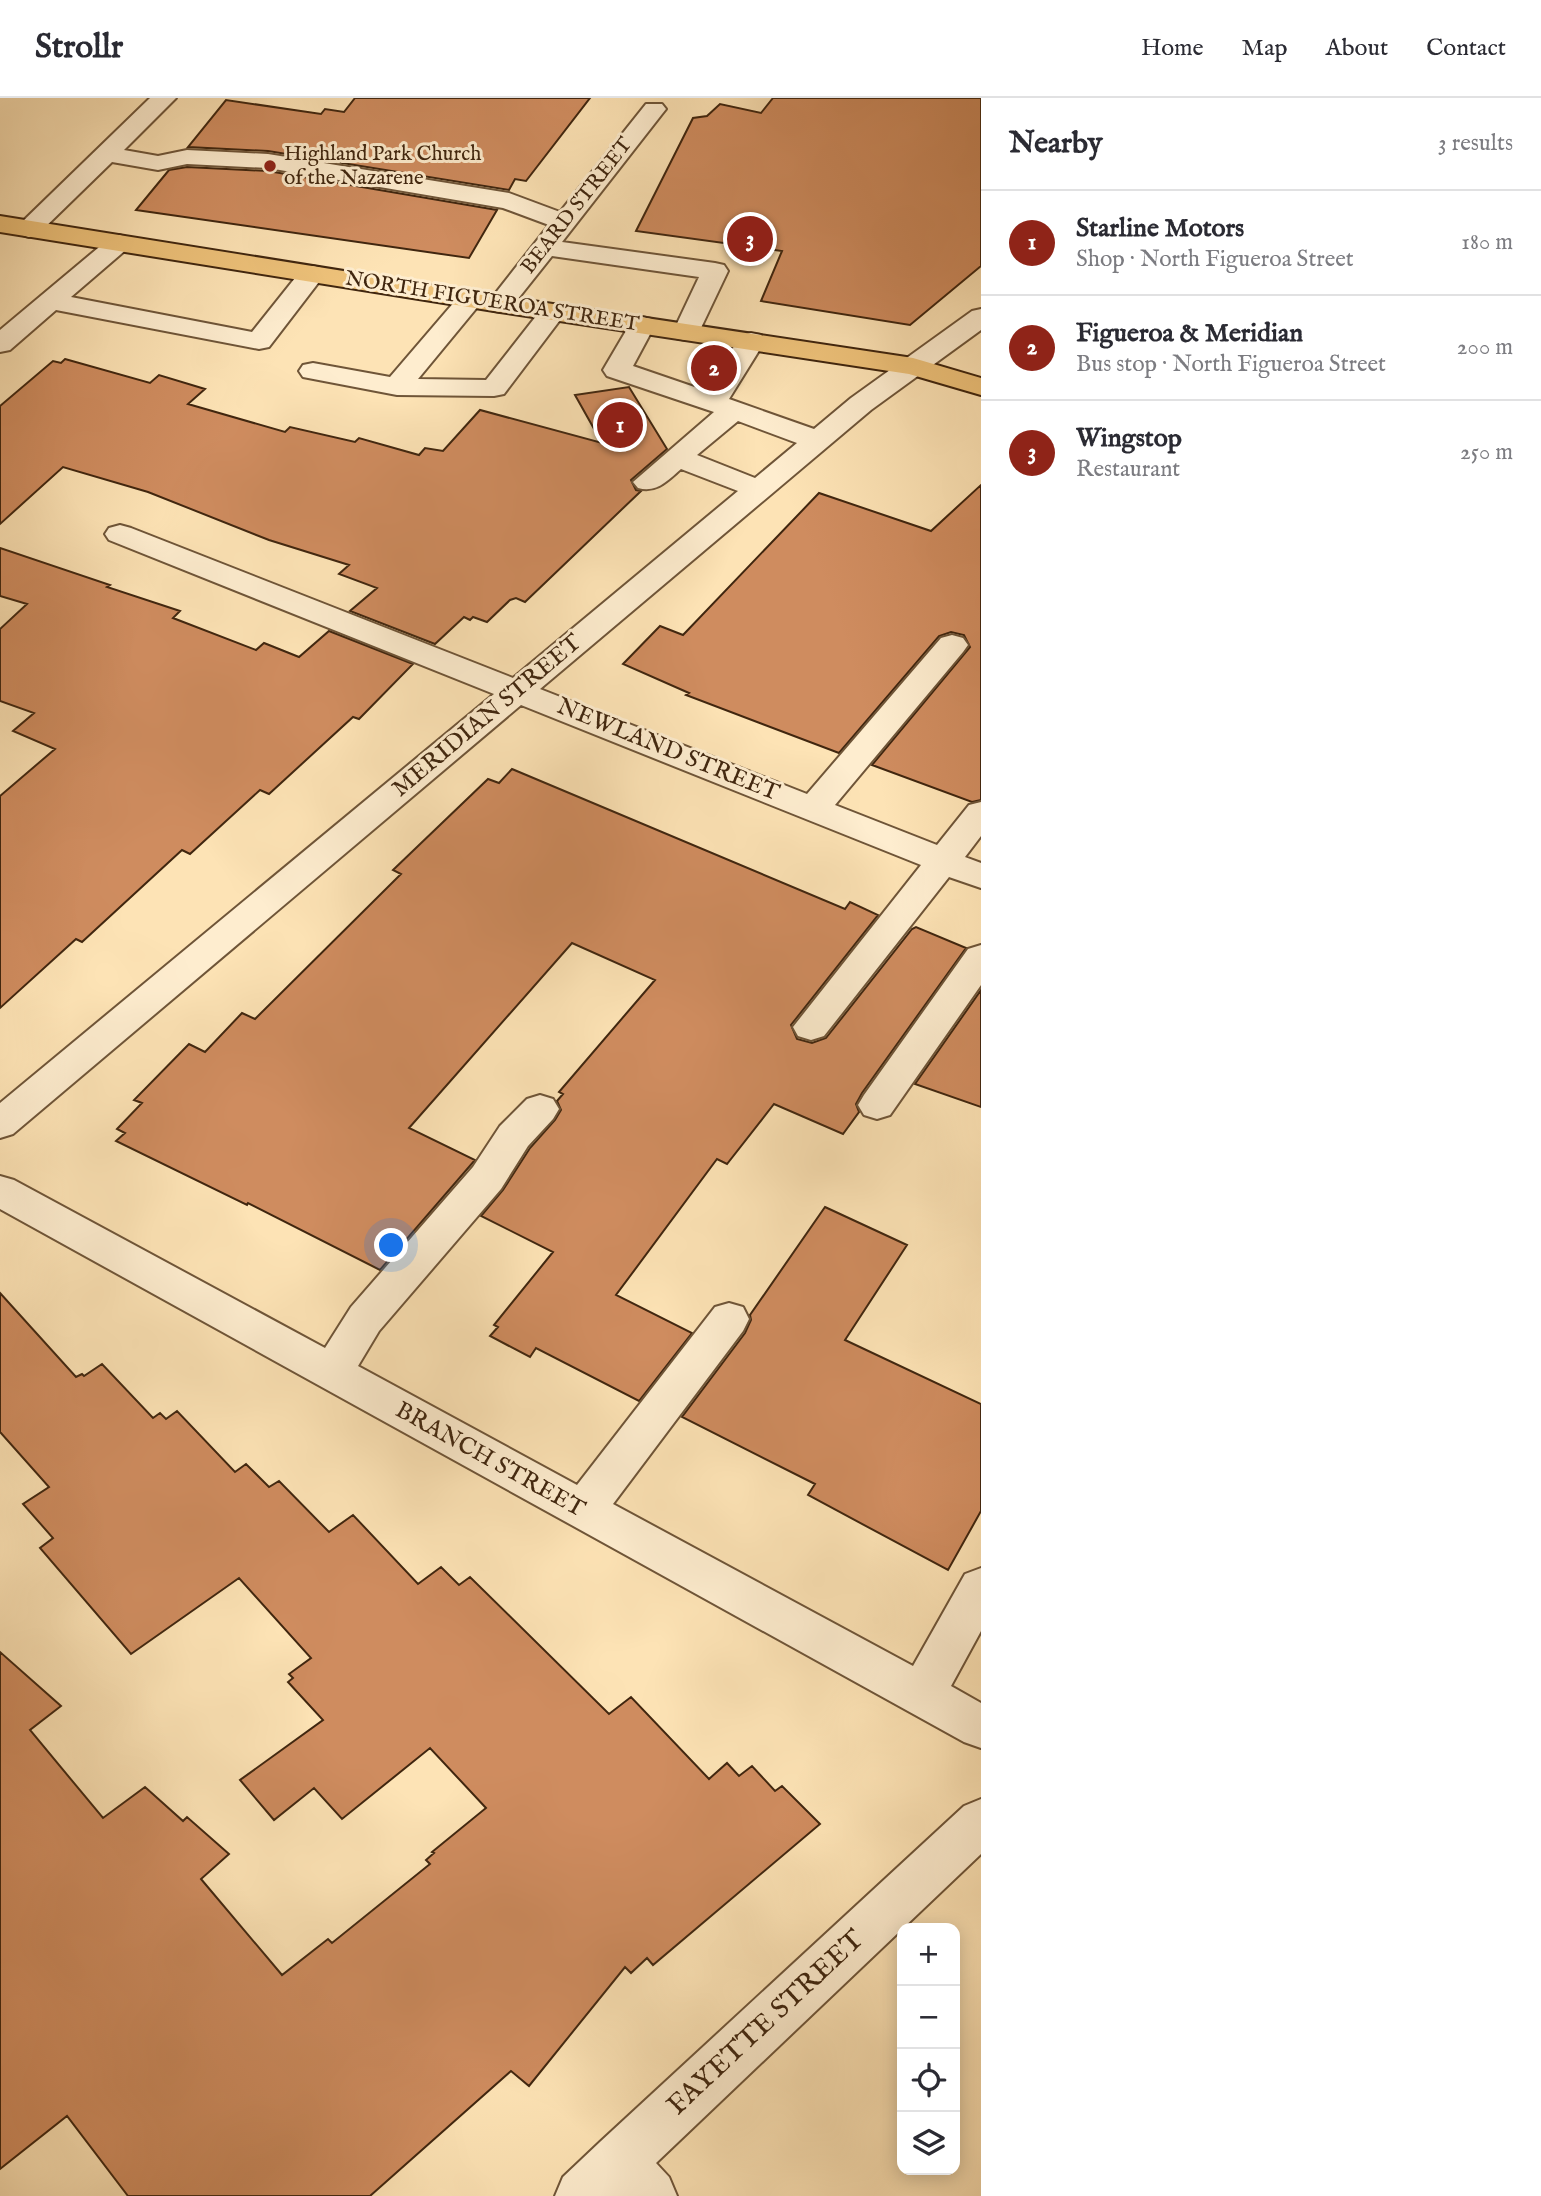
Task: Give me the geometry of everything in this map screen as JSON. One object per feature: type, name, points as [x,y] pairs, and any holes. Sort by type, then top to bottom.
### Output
[{"type":"main road","name":"NORTH FIGUEROA STREET","points":[[0,224],[500,304],[913,366],[981,387]]},
{"type":"street","points":[[29,229],[164,98]]},
{"type":"street","name":"BEARD STREET","points":[[500,304],[654,109]]},
{"type":"street","points":[[106,154],[158,163],[187,157],[268,160],[509,201],[564,222]]},
{"type":"street","points":[[0,344],[119,243]]},
{"type":"street","points":[[544,247],[715,271],[686,332]]},
{"type":"street","points":[[51,301],[259,341],[312,274]]},
{"type":"street","points":[[397,387],[471,299]]},
{"type":"street","points":[[313,371],[397,387],[494,388],[553,312]]},
{"type":"street","name":"MERIDIAN STREET","points":[[0,1124],[817,440],[981,317]]},
{"type":"street","points":[[642,325],[617,370],[817,440]]},
{"type":"street","points":[[648,482],[679,458],[723,406],[751,341]]},
{"type":"street","points":[[679,458],[758,489]]},
{"type":"street","name":"NEWLAND STREET","points":[[120,534],[981,876]]},
{"type":"street","points":[[814,808],[952,645]]},
{"type":"street","points":[[811,1027],[981,813]]},
{"type":"street","points":[[877,1105],[981,958]]},
{"type":"street","points":[[331,1374],[365,1319],[487,1178],[514,1136],[540,1109]]},
{"type":"street","name":"BRANCH STREET","points":[[0,1191],[981,1727]]},
{"type":"street","points":[[583,1511],[729,1319]]},
{"type":"street","points":[[922,1694],[981,1588]]},
{"type":"street","name":"FAYETTE STREET","points":[[582,2196],[634,2179],[981,1822]]},
{"type":"building","points":[[355,98],[590,98],[526,181],[515,179],[509,190],[268,151],[188,147],[226,100],[321,114],[325,109],[344,112]]},
{"type":"building","points":[[773,98],[981,98],[981,266],[910,325],[761,301],[782,251],[636,231],[693,118],[707,116],[720,104],[761,113]]},
{"type":"building","points":[[187,167],[268,171],[497,210],[469,258],[136,210],[169,170]]},
{"type":"building","points":[[65,359],[150,383],[159,375],[205,389],[188,404],[285,432],[290,427],[355,442],[359,438],[419,455],[425,448],[443,451],[480,410],[602,443],[575,395],[629,387],[667,449],[631,480],[636,490],[641,491],[525,602],[516,598],[510,600],[487,622],[464,617],[435,644],[350,611],[377,588],[339,574],[349,565],[269,540],[148,492],[63,467],[0,524],[0,406],[53,361],[61,363]]},
{"type":"building","points":[[981,485],[981,800],[972,802],[872,765],[970,647],[964,635],[951,632],[939,636],[839,753],[686,695],[689,693],[623,664],[660,626],[683,635],[819,493],[931,531]]},
{"type":"building","points":[[0,548],[180,611],[173,618],[256,650],[264,643],[299,657],[329,631],[413,664],[359,719],[353,717],[269,794],[260,790],[190,854],[182,850],[82,942],[76,939],[0,1008],[0,796],[55,749],[13,731],[34,713],[0,701],[0,629],[27,604],[0,596]]},
{"type":"building","points":[[512,769],[845,909],[850,902],[878,915],[791,1025],[797,1039],[812,1043],[826,1038],[912,929],[916,927],[966,948],[862,1093],[856,1104],[859,1112],[843,1134],[774,1104],[727,1164],[717,1159],[616,1295],[692,1333],[639,1401],[536,1348],[530,1357],[490,1336],[498,1327],[494,1325],[553,1252],[481,1216],[503,1190],[530,1148],[555,1120],[561,1110],[557,1101],[563,1094],[559,1092],[655,980],[572,943],[409,1128],[475,1160],[380,1270],[248,1203],[247,1205],[116,1141],[125,1133],[117,1129],[142,1103],[134,1100],[189,1044],[205,1052],[242,1013],[255,1019],[401,874],[393,870],[488,779],[499,783]]},
{"type":"building","points":[[981,990],[981,1107],[915,1084]]},
{"type":"building","points":[[825,1207],[907,1245],[845,1340],[981,1404],[981,1511],[948,1570],[808,1495],[815,1484],[682,1417],[745,1333],[751,1320],[750,1315]]},
{"type":"building","points":[[0,1293],[76,1377],[82,1374],[84,1376],[102,1364],[153,1418],[160,1413],[166,1419],[177,1411],[235,1472],[246,1464],[269,1487],[279,1481],[329,1532],[353,1515],[418,1584],[441,1567],[459,1585],[470,1577],[609,1714],[631,1697],[709,1779],[727,1763],[739,1776],[752,1766],[775,1791],[782,1786],[820,1824],[653,1965],[647,1958],[631,1973],[625,1967],[529,2086],[511,2071],[370,2196],[128,2196],[67,2116],[0,2169],[0,1652],[61,1706],[30,1730],[103,1818],[145,1787],[183,1821],[187,1817],[229,1854],[201,1879],[282,1975],[328,1939],[332,1943],[430,1864],[426,1860],[434,1853],[432,1852],[486,1808],[430,1748],[342,1819],[314,1788],[274,1820],[240,1780],[323,1720],[288,1682],[293,1678],[289,1674],[311,1658],[239,1578],[131,1654],[40,1548],[53,1538],[23,1504],[49,1487],[0,1432]]},
{"type":"place","name":"Highland Park Church of the Nazarene","points":[[270,166]]},
{"type":"place","name":"Wingstop","points":[[750,239]]},
{"type":"place","name":"Figueroa & Meridian","points":[[714,368]]},
{"type":"place","name":"Starline Motors","points":[[620,425]]}]
